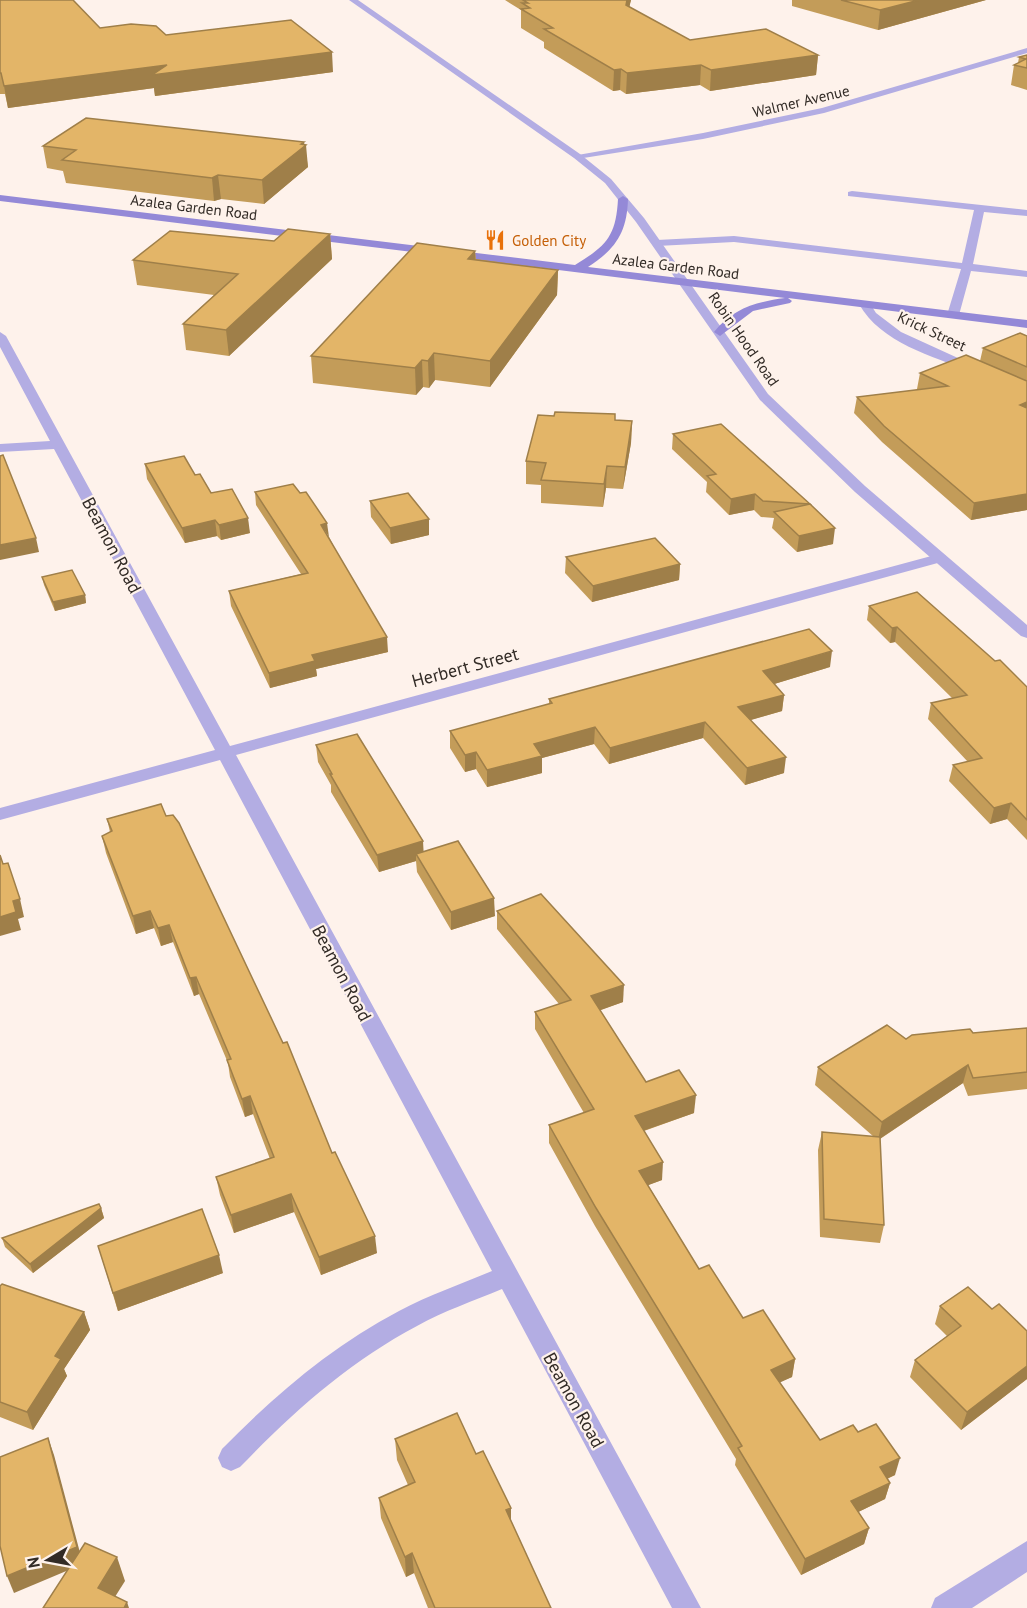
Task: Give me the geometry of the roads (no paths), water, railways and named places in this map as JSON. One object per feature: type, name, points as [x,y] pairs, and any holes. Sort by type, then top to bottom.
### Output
[{"type":"main road","name":"Azalea Garden Road","points":[[0,198],[1027,324]]},
{"type":"main road","points":[[577,269],[604,251],[620,232],[623,224],[624,199]]},
{"type":"main road","points":[[720,332],[738,312],[759,305],[808,297]]},
{"type":"street","name":"Robin Hood Road","points":[[353,0],[577,156],[608,181],[657,243],[764,397],[860,489],[1027,633]]},
{"type":"street","name":"Walmer Avenue","points":[[577,156],[726,131],[813,113],[882,95],[1027,50]]},
{"type":"street","points":[[852,194],[1027,213]]},
{"type":"street","points":[[953,315],[967,267],[980,208]]},
{"type":"street","points":[[657,243],[713,238],[734,239],[1027,274]]},
{"type":"street","name":"Krick Street","points":[[865,304],[875,320],[891,331],[985,374]]},
{"type":"street","name":"Beamon Road","points":[[0,336],[223,753],[687,1608]]},
{"type":"street","points":[[0,448],[58,445]]},
{"type":"street","name":"Herbert Street","points":[[0,814],[940,558]]},
{"type":"street","points":[[231,1458],[267,1421],[330,1367],[366,1343],[411,1316],[506,1276]]},
{"type":"street","points":[[945,1608],[999,1576],[1027,1555]]},
{"type":"place","name":"Golden City","points":[[495,240]]}]
